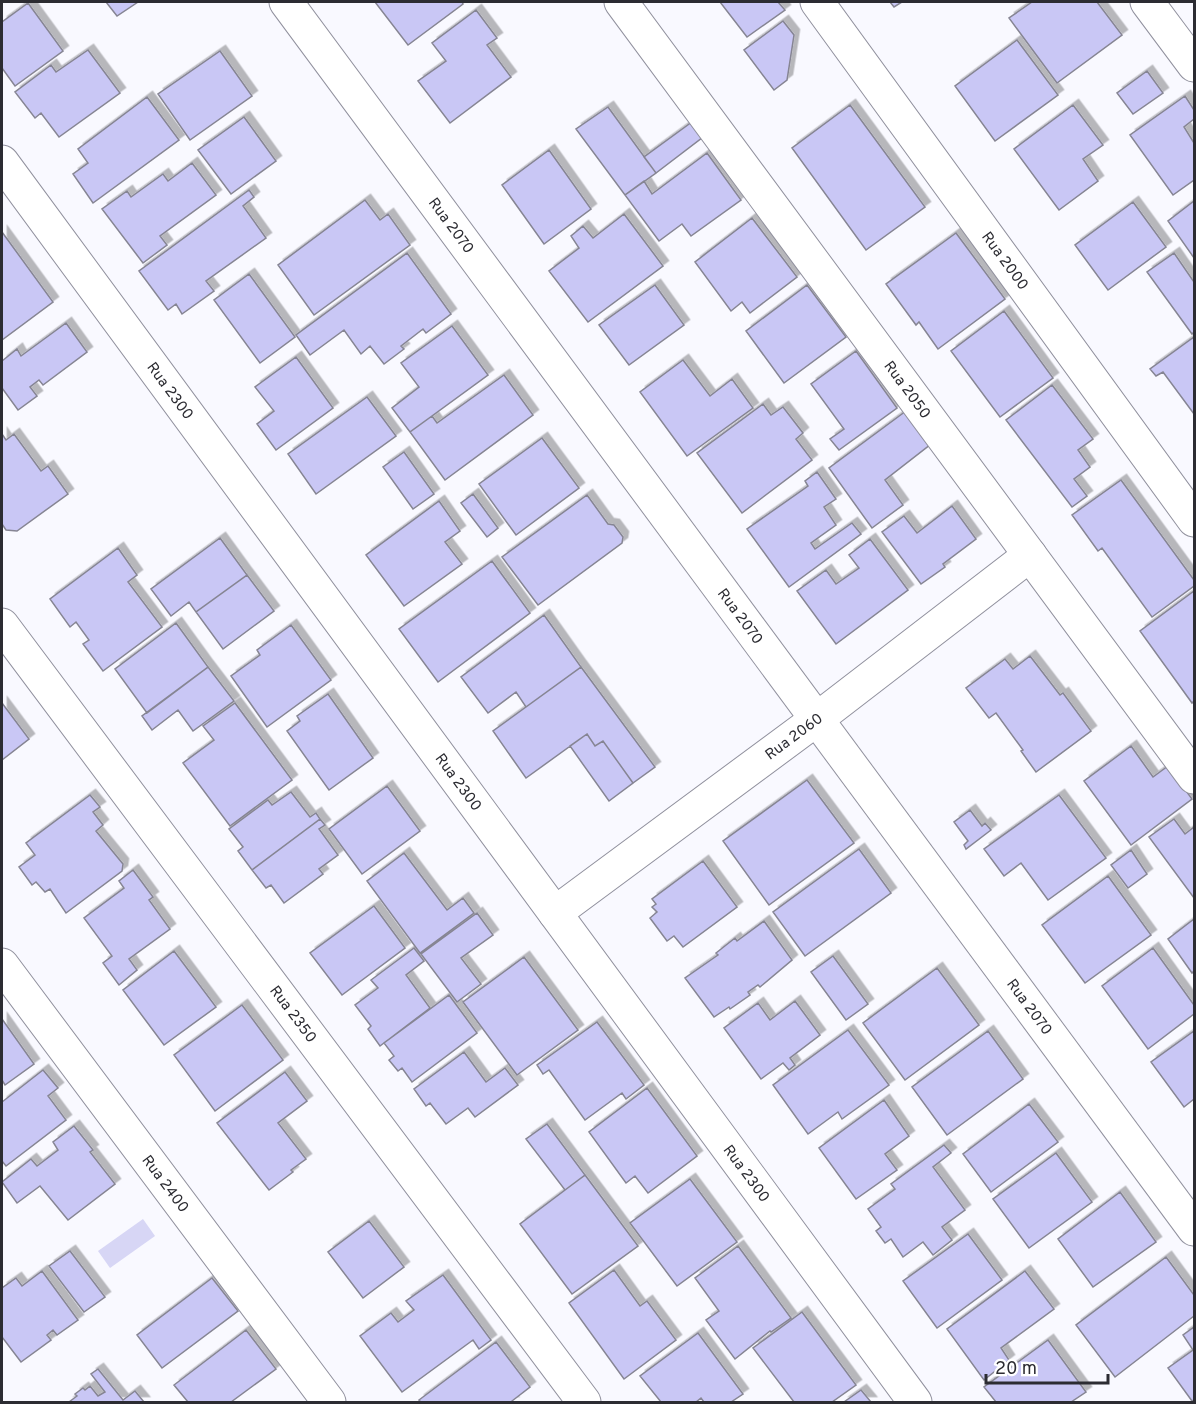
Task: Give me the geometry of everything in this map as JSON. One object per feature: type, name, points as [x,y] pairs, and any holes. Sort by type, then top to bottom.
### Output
[{"type":"street","name":"Rua 2070","points":[[286,2],[1194,1229]]},
{"type":"street","name":"Rua 2050","points":[[621,2],[1194,777]]},
{"type":"street","name":"Rua 2000","points":[[817,2],[1194,520]]},
{"type":"street","points":[[1147,2],[1194,65]]},
{"type":"street","name":"Rua 2300","points":[[2,162],[915,1402]]},
{"type":"street","name":"Rua 2060","points":[[555,914],[817,719],[1030,555]]},
{"type":"street","name":"Rua 2350","points":[[2,625],[584,1402]]},
{"type":"street","name":"Rua 2400","points":[[2,965],[330,1402]]},
{"type":"water","points":[[143,1219],[155,1236],[110,1268],[98,1251]]},
{"type":"building","points":[[106,2],[138,2],[117,16]]},
{"type":"building","points":[[375,2],[462,2],[463,4],[408,45]]},
{"type":"building","points":[[720,2],[778,2],[785,10],[747,37]]},
{"type":"building","points":[[890,2],[902,2],[894,7]]},
{"type":"building","points":[[1032,2],[1097,2],[1122,35],[1057,83],[1009,18]]},
{"type":"building","points":[[28,3],[63,51],[15,86],[2,68],[2,22]]},
{"type":"building","points":[[476,10],[497,38],[487,45],[511,77],[450,123],[418,81],[446,61],[432,43]]},
{"type":"building","points":[[783,21],[794,35],[787,80],[774,90],[744,50]]},
{"type":"building","points":[[1017,40],[1058,95],[995,141],[955,86]]},
{"type":"building","points":[[88,50],[120,93],[59,137],[41,113],[35,118],[15,92],[51,65],[56,72]]},
{"type":"building","points":[[220,51],[252,96],[190,140],[158,94]]},
{"type":"building","points":[[1147,71],[1163,93],[1133,114],[1117,93]]},
{"type":"building","points":[[1185,96],[1194,110],[1194,119],[1184,127],[1194,143],[1194,180],[1173,195],[1130,135]]},
{"type":"building","points":[[147,97],[179,140],[93,203],[73,174],[88,163],[78,149]]},
{"type":"building","points":[[850,105],[925,207],[866,250],[792,148]]},
{"type":"building","points":[[1073,105],[1103,145],[1083,159],[1098,181],[1059,210],[1014,149]]},
{"type":"building","points":[[608,107],[656,173],[625,195],[576,129]]},
{"type":"building","points":[[244,117],[276,161],[231,194],[198,150]]},
{"type":"building","points":[[696,119],[707,134],[656,173],[644,157]]},
{"type":"building","points":[[549,150],[591,209],[544,244],[502,185]]},
{"type":"building","points":[[707,153],[741,200],[691,236],[682,224],[659,241],[625,195],[644,181],[652,194]]},
{"type":"building","points":[[192,163],[216,195],[160,236],[167,245],[143,263],[102,209],[127,191],[131,197],[163,174],[168,181]]},
{"type":"building","points":[[249,190],[254,197],[243,206],[266,238],[206,281],[214,291],[182,314],[176,304],[168,310],[139,271]]},
{"type":"building","points":[[365,200],[380,220],[388,214],[410,245],[314,315],[278,265]]},
{"type":"building","points":[[1194,201],[1194,258],[1168,221]]},
{"type":"building","points":[[1133,202],[1166,247],[1108,290],[1075,245]]},
{"type":"building","points":[[624,214],[663,266],[588,322],[549,271],[579,248],[571,236],[583,226],[593,238]]},
{"type":"building","points":[[752,218],[797,277],[750,313],[742,302],[731,311],[695,262]]},
{"type":"building","points":[[2,232],[53,302],[2,340]]},
{"type":"building","points":[[956,233],[1005,299],[938,349],[919,322],[916,325],[886,284]]},
{"type":"building","points":[[407,253],[451,314],[426,333],[423,329],[401,346],[404,349],[384,364],[370,346],[361,354],[344,330],[310,355],[296,335]]},
{"type":"building","points":[[1174,253],[1194,282],[1194,332],[1192,334],[1147,272]]},
{"type":"building","points":[[249,274],[295,337],[260,363],[214,300]]},
{"type":"building","points":[[655,285],[684,325],[629,365],[599,325]]},
{"type":"building","points":[[807,285],[846,337],[784,383],[746,331]]},
{"type":"building","points":[[1004,311],[1053,378],[1000,417],[951,351]]},
{"type":"building","points":[[66,323],[87,352],[43,385],[39,380],[30,387],[37,396],[18,410],[2,388],[2,361],[17,349],[21,356]]},
{"type":"building","points":[[452,326],[488,375],[410,432],[392,408],[419,387],[401,363]]},
{"type":"building","points":[[1194,337],[1194,414],[1163,372],[1156,376],[1150,369]]},
{"type":"building","points":[[856,351],[897,408],[839,450],[830,439],[844,429],[811,384]]},
{"type":"building","points":[[296,357],[333,408],[276,450],[257,424],[274,411],[255,387]]},
{"type":"building","points":[[683,360],[710,396],[732,379],[753,408],[687,456],[640,392]]},
{"type":"building","points":[[504,375],[533,415],[445,480],[410,432],[432,416],[437,423]]},
{"type":"building","points":[[1052,385],[1093,439],[1078,450],[1090,467],[1074,479],[1087,496],[1072,507],[1006,420]]},
{"type":"building","points":[[367,397],[396,436],[316,494],[288,454]]},
{"type":"building","points":[[763,404],[771,415],[783,407],[803,433],[796,439],[812,460],[742,513],[697,453]]},
{"type":"building","points":[[906,411],[931,444],[885,480],[903,505],[872,528],[829,468]]},
{"type":"building","points":[[2,434],[6,440],[14,434],[41,471],[48,466],[68,494],[17,531],[6,530],[2,524]]},
{"type":"building","points":[[542,438],[579,488],[516,535],[479,484]]},
{"type":"building","points":[[404,452],[434,494],[413,509],[383,467]]},
{"type":"building","points":[[817,472],[836,499],[824,507],[836,525],[811,543],[815,549],[852,523],[861,534],[789,587],[747,529],[808,486],[805,481]]},
{"type":"building","points":[[1121,480],[1194,580],[1194,586],[1152,617],[1102,548],[1098,551],[1072,515]]},
{"type":"building","points":[[473,494],[498,528],[487,537],[461,503]]},
{"type":"building","points":[[587,495],[608,524],[614,525],[623,537],[622,543],[538,605],[502,557]]},
{"type":"building","points":[[439,501],[460,531],[445,542],[462,564],[404,606],[366,555]]},
{"type":"building","points":[[952,506],[976,539],[943,564],[945,567],[921,584],[882,532],[904,516],[917,533]]},
{"type":"building","points":[[220,538],[247,575],[196,612],[189,602],[171,616],[151,589]]},
{"type":"building","points":[[870,539],[908,590],[836,644],[797,591],[826,570],[836,584],[859,568],[849,555]]},
{"type":"building","points":[[118,548],[137,575],[128,582],[162,627],[103,671],[83,644],[89,640],[76,622],[70,627],[50,599]]},
{"type":"building","points":[[492,561],[530,613],[438,682],[399,629]]},
{"type":"building","points":[[247,575],[274,611],[223,649],[196,612]]},
{"type":"building","points":[[1194,591],[1194,701],[1192,703],[1140,631]]},
{"type":"building","points":[[544,615],[581,667],[526,707],[516,692],[488,713],[461,677]]},
{"type":"building","points":[[176,623],[208,667],[147,713],[115,669]]},
{"type":"building","points":[[291,625],[331,680],[267,727],[231,676],[260,655],[257,650]]},
{"type":"building","points":[[1030,656],[1060,695],[1063,693],[1091,731],[1036,772],[996,713],[989,718],[966,688],[1005,659],[1013,669]]},
{"type":"building","points":[[208,667],[234,701],[193,731],[178,710],[152,730],[142,716]]},
{"type":"building","points":[[581,667],[655,767],[633,783],[603,741],[595,746],[587,734],[526,778],[493,731]]},
{"type":"building","points":[[328,694],[373,758],[329,790],[287,731],[300,721],[297,716]]},
{"type":"building","points":[[2,703],[29,739],[2,760]]},
{"type":"building","points":[[235,703],[292,780],[230,826],[183,763],[214,740],[203,726]]},
{"type":"building","points":[[587,734],[595,746],[603,741],[633,783],[609,801],[570,746]]},
{"type":"building","points":[[1131,746],[1153,777],[1168,766],[1192,799],[1131,845],[1084,781]]},
{"type":"building","points":[[807,780],[854,843],[769,905],[723,841]]},
{"type":"building","points":[[387,786],[420,831],[362,874],[329,829]]},
{"type":"building","points":[[291,792],[310,817],[316,813],[320,819],[252,870],[238,851],[243,847],[229,829],[268,800],[272,805]]},
{"type":"building","points":[[90,795],[100,807],[93,812],[103,825],[96,831],[123,864],[122,871],[66,913],[50,889],[45,892],[36,882],[32,885],[19,867],[35,855],[26,843]]},
{"type":"building","points":[[1059,795],[1106,858],[1048,900],[1021,863],[1004,876],[984,849]]},
{"type":"building","points":[[970,810],[982,826],[985,823],[991,830],[966,849],[964,845],[968,841],[954,822]]},
{"type":"building","points":[[320,819],[325,825],[319,829],[338,855],[319,869],[323,874],[284,903],[271,885],[266,888],[252,870]]},
{"type":"building","points":[[1174,819],[1185,834],[1194,827],[1194,898],[1149,837]]},
{"type":"building","points":[[859,849],[891,893],[805,956],[773,912]]},
{"type":"building","points":[[1131,850],[1147,874],[1128,888],[1111,865]]},
{"type":"building","points":[[404,853],[447,910],[463,898],[474,913],[420,953],[367,881]]},
{"type":"building","points":[[703,861],[737,907],[683,947],[674,936],[667,941],[650,918],[657,912],[652,907],[656,904],[652,899]]},
{"type":"building","points":[[133,870],[153,897],[149,900],[170,929],[129,959],[137,970],[119,985],[103,963],[112,956],[84,918],[124,888],[119,881]]},
{"type":"building","points":[[1108,876],[1151,935],[1085,983],[1042,925]]},
{"type":"building","points":[[374,906],[405,948],[342,995],[310,953]]},
{"type":"building","points":[[477,913],[493,935],[461,958],[481,984],[457,1002],[421,954]]},
{"type":"building","points":[[1194,919],[1194,971],[1192,973],[1168,939]]},
{"type":"building","points":[[764,921],[792,960],[760,987],[758,985],[748,992],[750,995],[714,1017],[685,978],[718,955],[716,953],[735,938],[737,941]]},
{"type":"building","points":[[414,948],[424,961],[406,975],[430,1008],[380,1046],[368,1029],[371,1026],[355,1005],[378,988],[371,980]]},
{"type":"building","points":[[1153,948],[1194,1005],[1194,1014],[1148,1049],[1102,986]]},
{"type":"building","points":[[174,951],[216,1007],[164,1045],[123,990]]},
{"type":"building","points":[[833,956],[868,1004],[846,1020],[811,972]]},
{"type":"building","points":[[524,957],[578,1030],[517,1075],[463,1002]]},
{"type":"building","points":[[937,968],[979,1025],[905,1080],[863,1023]]},
{"type":"building","points":[[449,995],[477,1033],[412,1082],[402,1068],[398,1071],[389,1060],[394,1056],[384,1043]]},
{"type":"building","points":[[795,1001],[820,1035],[790,1058],[795,1065],[789,1070],[783,1063],[761,1079],[724,1028],[758,1003],[770,1020]]},
{"type":"building","points":[[242,1005],[283,1060],[215,1111],[174,1055]]},
{"type":"building","points":[[2,1019],[34,1064],[5,1085],[2,1080]]},
{"type":"building","points":[[597,1022],[644,1085],[626,1099],[622,1093],[585,1120],[549,1070],[543,1074],[537,1065]]},
{"type":"building","points":[[848,1030],[889,1085],[842,1119],[838,1112],[808,1134],[773,1085]]},
{"type":"building","points":[[988,1031],[1023,1079],[947,1135],[912,1087]]},
{"type":"building","points":[[1194,1031],[1194,1099],[1184,1107],[1151,1062]]},
{"type":"building","points":[[464,1052],[486,1082],[505,1068],[518,1085],[475,1117],[468,1108],[446,1124],[430,1103],[426,1106],[414,1089]]},
{"type":"building","points":[[43,1070],[58,1088],[48,1096],[66,1120],[6,1166],[2,1161],[2,1102]]},
{"type":"building","points":[[285,1072],[307,1101],[278,1123],[306,1159],[269,1190],[217,1123]]},
{"type":"building","points":[[647,1088],[697,1156],[648,1193],[635,1176],[626,1183],[589,1132]]},
{"type":"building","points":[[884,1100],[909,1136],[885,1154],[897,1170],[856,1199],[819,1148]]},
{"type":"building","points":[[1029,1104],[1058,1142],[991,1192],[963,1154]]},
{"type":"building","points":[[547,1124],[585,1175],[565,1190],[526,1139]]},
{"type":"building","points":[[74,1126],[93,1150],[90,1152],[115,1184],[68,1220],[40,1186],[17,1203],[2,1182],[31,1159],[37,1166],[58,1150],[53,1142]]},
{"type":"building","points":[[944,1145],[951,1153],[933,1167],[965,1210],[942,1227],[952,1240],[933,1255],[923,1242],[903,1257],[891,1239],[885,1243],[876,1231],[881,1227],[868,1209],[895,1189],[891,1184]]},
{"type":"building","points":[[1056,1153],[1092,1202],[1029,1248],[993,1199]]},
{"type":"building","points":[[585,1175],[638,1246],[572,1294],[520,1224]]},
{"type":"building","points":[[690,1179],[737,1242],[677,1286],[630,1223]]},
{"type":"building","points":[[1120,1192],[1156,1242],[1093,1287],[1058,1239]]},
{"type":"building","points":[[369,1221],[404,1267],[363,1298],[328,1252]]},
{"type":"building","points":[[968,1234],[1002,1280],[937,1328],[903,1281]]},
{"type":"building","points":[[738,1246],[791,1318],[770,1331],[735,1359],[706,1320],[719,1311],[695,1278]]},
{"type":"building","points":[[70,1251],[105,1297],[84,1312],[49,1266]]},
{"type":"building","points":[[1166,1257],[1194,1295],[1194,1316],[1115,1377],[1076,1325]]},
{"type":"building","points":[[614,1270],[640,1306],[647,1301],[676,1340],[624,1379],[569,1303]]},
{"type":"building","points":[[42,1271],[78,1320],[57,1335],[53,1330],[47,1335],[51,1340],[21,1362],[2,1337],[2,1288],[16,1278],[22,1286]]},
{"type":"building","points":[[1025,1271],[1054,1309],[1001,1348],[1009,1360],[984,1380],[947,1329]]},
{"type":"building","points":[[443,1275],[491,1340],[479,1349],[473,1340],[402,1392],[360,1336],[391,1313],[398,1322],[414,1310],[406,1301]]},
{"type":"building","points":[[212,1278],[238,1311],[162,1368],[137,1335]]},
{"type":"building","points":[[802,1312],[856,1385],[832,1402],[794,1402],[753,1348]]},
{"type":"building","points":[[1194,1327],[1194,1400],[1192,1401],[1168,1368],[1193,1350],[1183,1335]]},
{"type":"building","points":[[246,1330],[276,1369],[231,1402],[188,1402],[174,1385]]},
{"type":"building","points":[[698,1333],[743,1394],[731,1402],[704,1402],[701,1398],[696,1402],[661,1402],[640,1376]]},
{"type":"building","points":[[1048,1340],[1086,1392],[1071,1402],[996,1402],[984,1387]]},
{"type":"building","points":[[496,1342],[530,1387],[513,1402],[421,1402],[419,1400]]},
{"type":"building","points":[[98,1369],[123,1400],[135,1391],[144,1402],[69,1402],[77,1396],[75,1394],[90,1386],[98,1396],[105,1392],[91,1374]]},
{"type":"building","points":[[861,1390],[871,1402],[844,1402]]}]
